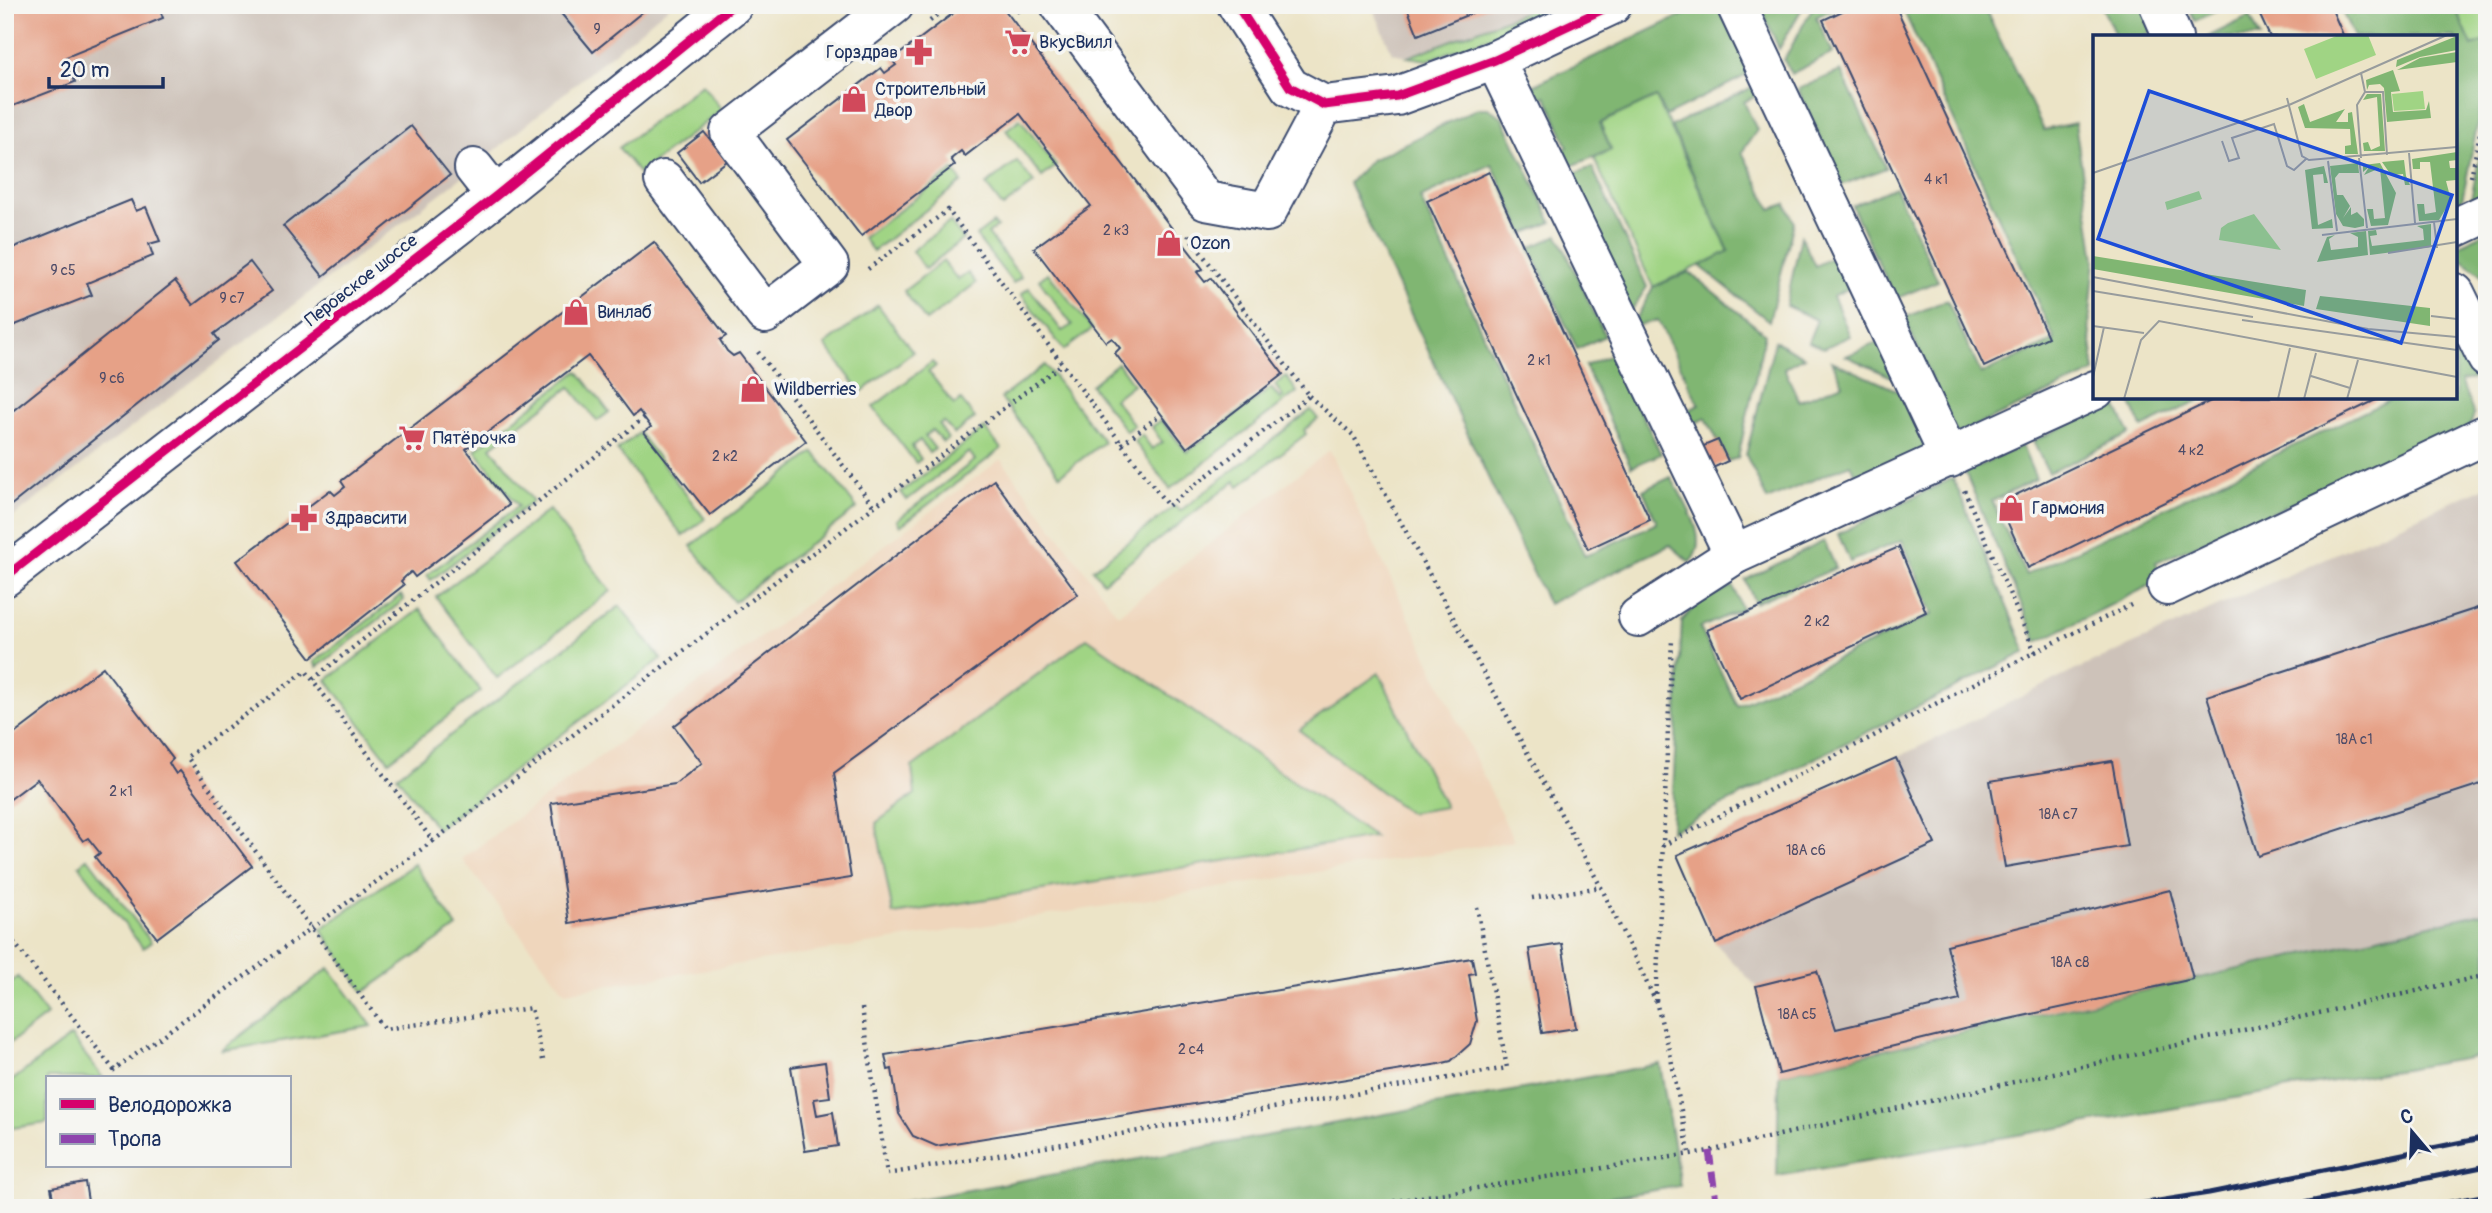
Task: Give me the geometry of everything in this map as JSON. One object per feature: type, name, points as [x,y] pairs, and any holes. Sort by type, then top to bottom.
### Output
[{"type":"street","name":"Перовское шоссе","points":[[5,577],[485,182],[733,5]]},
{"type":"street","points":[[664,180],[765,314],[819,273],[829,265],[730,132],[894,5]]},
{"type":"street","points":[[1060,5],[1206,201],[1267,212],[1324,106]]},
{"type":"street","points":[[1237,5],[1290,87],[1324,106],[1397,96],[1495,60],[1612,5]]},
{"type":"street","points":[[1736,5],[1950,458]]},
{"type":"street","points":[[2159,5],[2172,35]]},
{"type":"street","points":[[1495,60],[1734,555]]},
{"type":"street","points":[[2457,297],[2487,358]]},
{"type":"street","points":[[1655,624],[1734,555],[2093,391]]},
{"type":"street","points":[[2167,586],[2487,434]]},
{"type":"path","points":[[929,22],[951,5]]},
{"type":"path","points":[[1014,5],[1023,16]]},
{"type":"path","points":[[2468,222],[2487,99]]},
{"type":"path","points":[[857,277],[948,210],[1168,506],[1309,396]]},
{"type":"path","points":[[1183,228],[1309,396],[1353,435],[1601,887],[1656,1002],[1670,1053],[1689,1152]]},
{"type":"path","points":[[860,258],[868,269]]},
{"type":"path","points":[[769,343],[757,351],[875,508]]},
{"type":"path","points":[[5,931],[114,1070],[433,841],[1062,364]]},
{"type":"path","points":[[1122,444],[1161,414]]},
{"type":"path","points":[[313,679],[644,418]]},
{"type":"path","points":[[1950,458],[2035,653]]},
{"type":"path","points":[[1662,846],[2167,586]]},
{"type":"path","points":[[1655,624],[1662,846],[1656,1002]]},
{"type":"path","points":[[433,841],[306,671],[187,758],[385,1029],[531,1009],[543,1060]]},
{"type":"path","points":[[1532,898],[1601,887]]},
{"type":"path","points":[[863,1008],[887,1174],[1507,1068],[1477,907]]},
{"type":"path","points":[[1352,1208],[1689,1152],[1709,1151],[2487,975]]},
{"type":"shaded area","points":[[5,5],[671,5],[474,168],[5,523]]},
{"type":"shaded area","points":[[1372,5],[1572,5],[1428,60],[1392,53]]},
{"type":"shaded area","points":[[1330,450],[1514,841],[565,992],[462,859],[1001,459],[1118,615]]},
{"type":"shaded area","points":[[2487,486],[2487,912],[1968,1028],[1779,1074],[1756,986],[1716,944],[1677,855],[1896,758],[2080,668]]},
{"type":"green space","points":[[1543,5],[1563,5],[1558,12],[1428,60],[1408,57]]},
{"type":"green space","points":[[1704,5],[1724,5],[1755,71],[1666,116],[1656,97],[1600,123],[1611,150],[1559,171],[1552,155],[1568,147],[1546,96],[1525,102],[1521,91]]},
{"type":"green space","points":[[1760,5],[1804,5],[1779,49]]},
{"type":"green space","points":[[1814,5],[1842,5],[1816,17],[1833,53],[1791,74],[1784,60]]},
{"type":"green space","points":[[1901,5],[1979,5],[1985,9],[2044,130],[2075,123],[2093,245],[2089,326],[2093,373],[1957,434],[1904,318],[1947,300],[1981,374],[2055,340]]},
{"type":"green space","points":[[2101,5],[2149,5],[2160,28],[2144,35],[2115,35]]},
{"type":"green space","points":[[2187,5],[2229,5],[2195,21]]},
{"type":"green space","points":[[2339,5],[2454,5],[2472,46],[2487,40],[2487,77],[2460,210],[2457,211],[2457,35],[2353,35]]},
{"type":"green space","points":[[2454,5],[2487,5],[2487,40],[2472,46]]},
{"type":"green space","points":[[2250,16],[2259,35],[2212,35]]},
{"type":"green space","points":[[1841,71],[1886,168],[1842,185],[1798,89]]},
{"type":"green space","points":[[1761,83],[1764,92],[1744,102],[1757,130],[1742,152],[1771,209],[1786,204],[1794,222],[1769,321],[1700,266],[1729,251],[1671,126]]},
{"type":"green space","points":[[702,84],[722,110],[639,173],[619,148]]},
{"type":"green space","points":[[1656,97],[1729,252],[1653,287],[1594,158],[1611,150],[1600,123]]},
{"type":"green space","points":[[1478,108],[1488,108],[1502,117],[1552,222],[1524,234],[1492,164],[1420,198],[1585,556],[1657,523],[1643,490],[1671,477],[1697,531],[1696,553],[1690,562],[1670,545],[1548,604],[1349,183],[1371,160]]},
{"type":"green space","points":[[1020,119],[1056,166],[1042,177],[1006,130]]},
{"type":"green space","points":[[2487,120],[2487,198],[2470,204]]},
{"type":"green space","points":[[1017,161],[1034,183],[1003,207],[986,185]]},
{"type":"green space","points":[[1592,167],[1647,287],[1627,317],[1563,178]]},
{"type":"green space","points":[[953,170],[962,182],[873,251],[863,238]]},
{"type":"green space","points":[[1895,187],[1938,281],[1895,299],[1852,206]]},
{"type":"green space","points":[[950,222],[963,239],[925,269],[912,251]]},
{"type":"green space","points":[[993,223],[997,227],[988,234],[1021,277],[1013,283],[976,236]]},
{"type":"green space","points":[[2487,232],[2487,283],[2479,272],[2457,256],[2457,246]]},
{"type":"green space","points":[[1558,235],[1605,336],[1577,349],[1530,248]]},
{"type":"green space","points":[[1801,236],[1815,266],[1839,254],[1854,286],[1833,296],[1850,336],[1824,348],[1808,342],[1817,320],[1786,306]]},
{"type":"green space","points":[[943,261],[958,280],[968,273],[976,283],[926,321],[904,291]]},
{"type":"green space","points":[[1689,272],[1765,334],[1738,458],[1728,461],[1706,418],[1687,427],[1680,414],[1699,405],[1658,320],[1632,327],[1653,287]]},
{"type":"green space","points":[[1048,273],[1092,329],[1064,350],[1021,294],[1029,288],[1062,331],[1072,325],[1039,280]]},
{"type":"green space","points":[[878,305],[913,352],[861,392],[825,345]]},
{"type":"green space","points":[[2457,330],[2479,378],[2461,381],[2474,415],[2469,428],[2156,562],[2161,580],[2037,642],[1965,472],[2022,446],[2036,479],[1992,501],[2026,575],[2391,399],[2457,399]]},
{"type":"green space","points":[[1775,341],[1804,357],[1784,368],[1799,401],[1843,384],[1832,361],[1905,394],[1925,439],[1924,451],[1862,488],[1850,464],[1767,500],[1746,455]]},
{"type":"green space","points":[[1881,341],[1898,380],[1846,356]]},
{"type":"green space","points":[[1613,354],[1661,454],[1631,467],[1585,366]]},
{"type":"green space","points":[[932,362],[936,366],[928,372],[954,405],[961,400],[975,418],[954,434],[944,422],[939,425],[948,439],[943,442],[932,430],[925,436],[935,449],[929,453],[920,440],[912,446],[921,459],[916,463],[873,407]]},
{"type":"green space","points":[[1118,363],[1133,384],[1114,399],[1134,425],[1126,431],[1091,385]]},
{"type":"green space","points":[[1045,365],[1104,442],[1060,475],[1001,398]]},
{"type":"green space","points":[[578,371],[609,412],[597,421],[570,387],[491,447],[533,501],[431,580],[427,575],[518,506],[475,450]]},
{"type":"green space","points":[[1286,376],[1297,392],[1170,489],[1134,441],[1142,435],[1152,449],[1162,442],[1152,427],[1161,420],[1187,452],[1271,388],[1280,399],[1283,397],[1275,385]]},
{"type":"green space","points":[[2129,399],[2202,399],[2142,428]]},
{"type":"green space","points":[[2115,403],[2130,434],[2048,473],[2033,441]]},
{"type":"green space","points":[[1311,410],[1318,419],[1304,430],[1306,434],[1239,486],[1235,481],[1103,582],[1093,569],[1175,506],[1180,511]]},
{"type":"green space","points":[[985,428],[1001,449],[900,526],[897,520],[975,460],[969,452],[907,500],[901,492]]},
{"type":"green space","points":[[639,433],[705,519],[683,536],[617,450]]},
{"type":"green space","points":[[814,452],[857,508],[734,602],[691,546]]},
{"type":"green space","points":[[1953,478],[2026,652],[1671,831],[1682,621],[1698,602],[1733,586],[1742,609],[1700,628],[1737,706],[1933,614],[1902,540],[1850,562],[1838,534]]},
{"type":"green space","points":[[549,510],[611,591],[497,678],[436,597]]},
{"type":"green space","points":[[1824,541],[1836,568],[1755,603],[1745,580]]},
{"type":"green space","points":[[401,595],[404,600],[317,667],[314,662]]},
{"type":"green space","points":[[620,606],[661,659],[437,829],[397,776]]},
{"type":"green space","points":[[420,609],[481,691],[389,761],[327,680]]},
{"type":"green space","points":[[1087,638],[1374,837],[893,914],[876,823],[915,794],[912,767]]},
{"type":"green space","points":[[1379,673],[1445,807],[1409,813],[1299,730]]},
{"type":"green space","points":[[88,858],[151,942],[143,948],[79,865]]},
{"type":"green space","points":[[414,864],[457,927],[364,992],[321,929]]},
{"type":"green space","points":[[2487,912],[2487,1055],[1777,1176],[1779,1074]]},
{"type":"green space","points":[[329,968],[372,1026],[221,1051]]},
{"type":"green space","points":[[18,977],[47,1015],[5,1047],[5,987]]},
{"type":"green space","points":[[71,1036],[101,1076],[46,1076],[46,1123],[5,1129],[5,1086]]},
{"type":"green space","points":[[1660,1064],[1680,1186],[1545,1208],[870,1208]]},
{"type":"building","points":[[5,5],[158,5],[163,18],[66,57],[75,82],[5,109]]},
{"type":"building","points":[[554,5],[651,5],[593,52]]},
{"type":"building","points":[[964,5],[1001,5],[1203,269],[1197,272],[1205,282],[1211,278],[1283,374],[1187,448],[1115,353],[1120,348],[1112,338],[1106,342],[1034,248],[1091,206],[1020,114],[965,156],[961,151],[951,159],[955,165],[861,236],[787,140],[881,68],[885,73],[896,65],[892,60]]},
{"type":"building","points":[[1406,5],[1492,5],[1418,35]]},
{"type":"building","points":[[1855,5],[1895,5],[2048,337],[1984,367],[1823,20]]},
{"type":"building","points":[[2255,5],[2330,5],[2343,35],[2269,35]]},
{"type":"building","points":[[411,126],[450,175],[323,276],[283,226]]},
{"type":"building","points":[[704,132],[727,161],[699,182],[677,153]]},
{"type":"building","points":[[1489,172],[1650,520],[1588,549],[1427,201]]},
{"type":"building","points":[[131,200],[136,211],[146,207],[160,241],[149,244],[153,256],[87,283],[92,295],[5,329],[5,251]]},
{"type":"building","points":[[654,242],[726,336],[720,340],[727,351],[733,356],[739,353],[806,441],[710,515],[644,432],[651,427],[639,411],[633,416],[588,356],[466,449],[509,505],[415,577],[411,572],[401,581],[404,585],[311,658],[237,561],[330,490],[335,495],[345,487],[341,481]]},
{"type":"building","points":[[250,262],[272,291],[214,334],[219,340],[5,510],[5,417],[175,281],[193,305]]},
{"type":"building","points":[[2215,399],[2378,399],[2028,568],[1999,503]]},
{"type":"building","points":[[1718,440],[1728,461],[1704,472],[1694,450]]},
{"type":"building","points":[[994,480],[1078,594],[834,773],[851,878],[569,923],[551,803],[675,784],[702,763],[674,726]]},
{"type":"building","points":[[1899,547],[1926,612],[1740,699],[1707,630]]},
{"type":"building","points":[[2487,605],[2487,782],[2258,856],[2207,696]]},
{"type":"building","points":[[103,667],[173,759],[169,763],[176,774],[180,771],[252,866],[157,938],[95,857],[100,853],[88,838],[83,841],[37,779],[5,803],[5,741]]},
{"type":"building","points":[[1896,758],[1935,844],[1716,944],[1677,855]]},
{"type":"building","points":[[2112,761],[2127,846],[2005,867],[1990,781]]},
{"type":"building","points":[[2170,890],[2193,979],[1968,1028],[1779,1074],[1756,986],[1817,971],[1836,1029],[1960,1000],[1947,945]]},
{"type":"building","points":[[1562,944],[1576,1028],[1542,1033],[1529,949]]},
{"type":"building","points":[[1472,958],[1475,973],[1469,974],[1477,1021],[1470,1044],[1451,1061],[1439,1064],[936,1146],[913,1136],[899,1114],[892,1069],[888,1070],[885,1055]]},
{"type":"building","points":[[825,1062],[830,1097],[814,1099],[817,1115],[833,1112],[838,1146],[805,1151],[791,1067]]},
{"type":"building","points":[[85,1182],[89,1208],[55,1208],[51,1188]]},
{"type":"railway","points":[[2114,1208],[2209,1193],[2487,1137]]},
{"type":"railway","points":[[2279,1208],[2487,1166]]},
{"type":"railway","points":[[2419,1208],[2487,1195]]},
{"type":"marked path","points":[[1709,1151],[1717,1208]]},
{"type":"cycle path","points":[[5,577],[496,196],[733,5]]},
{"type":"cycle path","points":[[1237,5],[1290,87],[1324,105],[1397,96],[1495,60],[1612,5]]},
{"type":"place","name":"ВкусВилл","points":[[1018,42]]},
{"type":"place","name":"Горздрав","points":[[919,52]]},
{"type":"place","name":"Строительный Двор","points":[[854,99]]},
{"type":"place","name":"Ozon","points":[[1169,243]]},
{"type":"place","name":"Винлаб","points":[[576,312]]},
{"type":"place","name":"Wildberries","points":[[753,389]]},
{"type":"place","name":"Пятёрочка","points":[[412,438]]},
{"type":"place","name":"Гармония","points":[[2011,508]]},
{"type":"place","name":"Здравсити","points":[[304,518]]}]
